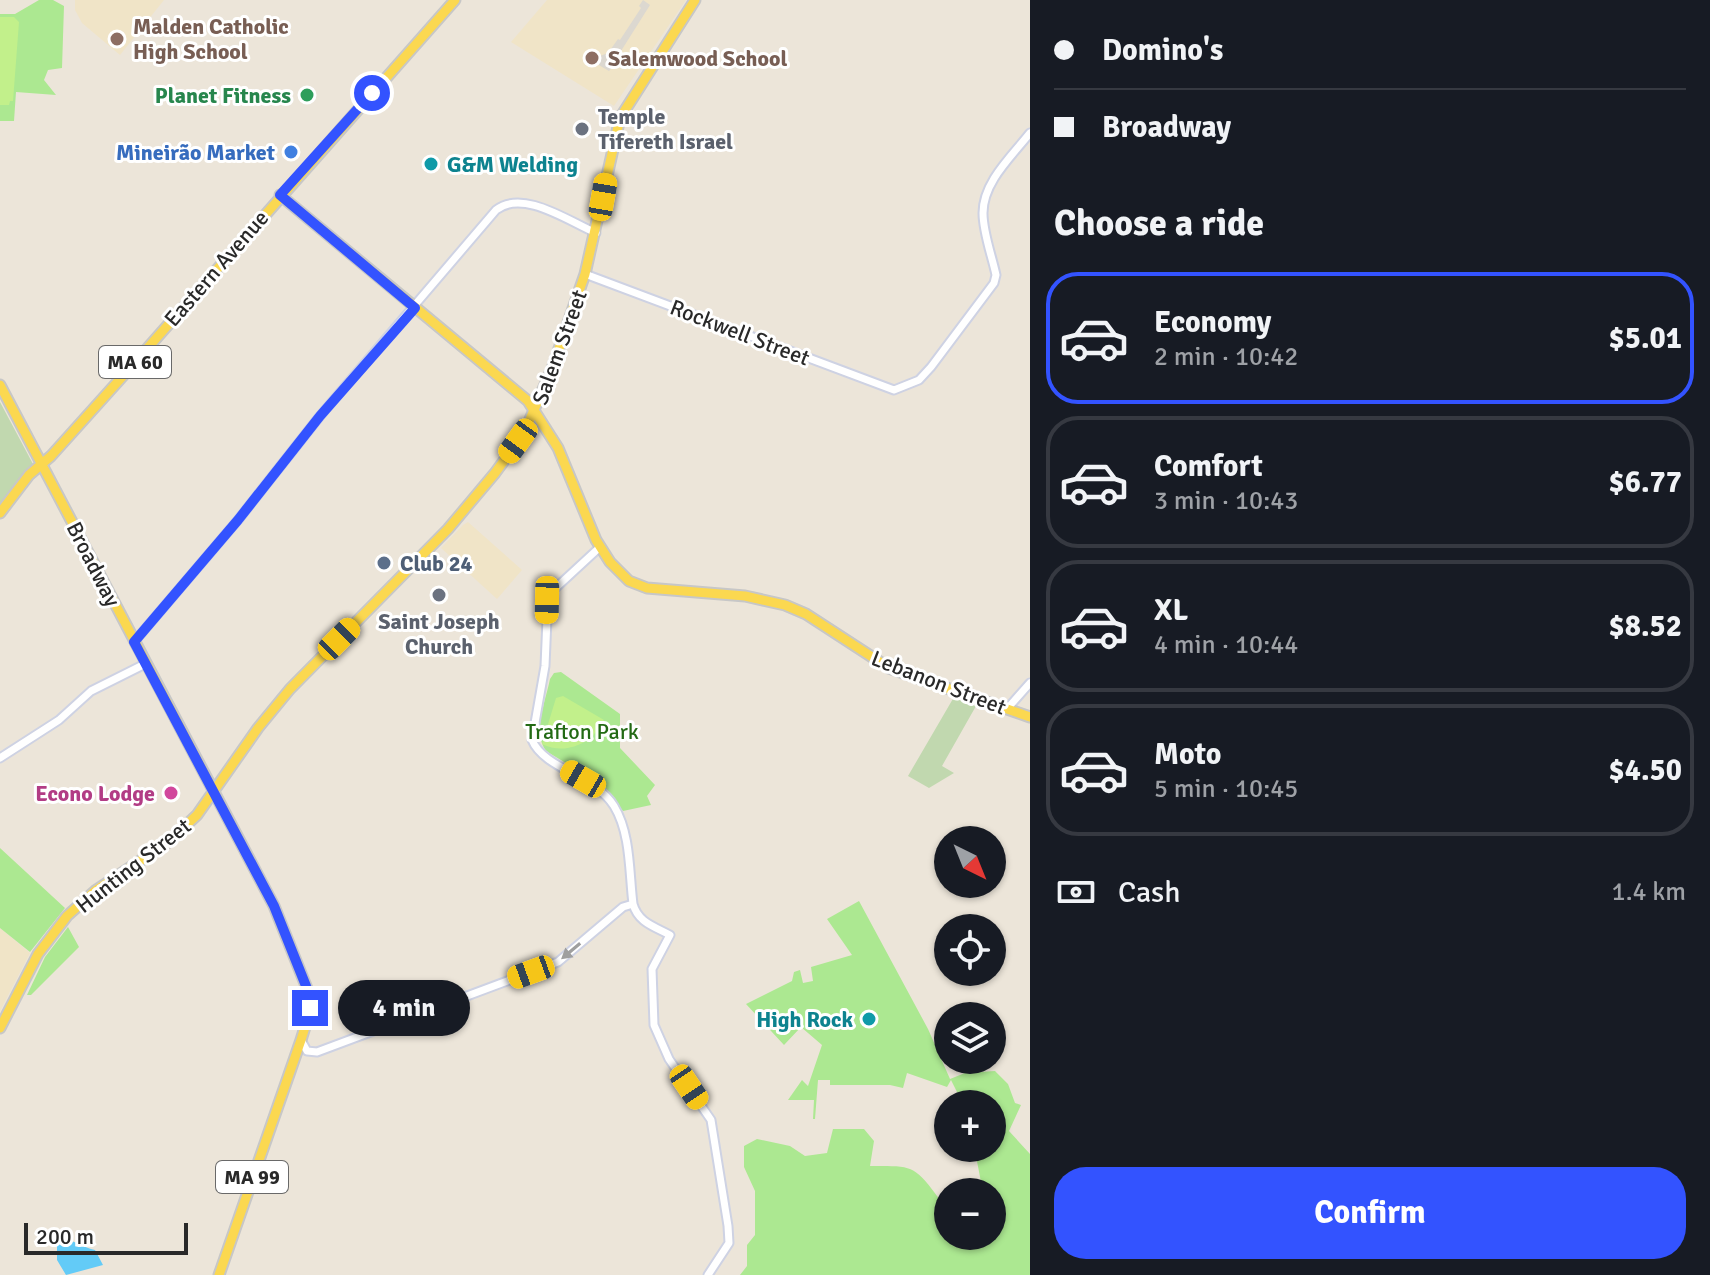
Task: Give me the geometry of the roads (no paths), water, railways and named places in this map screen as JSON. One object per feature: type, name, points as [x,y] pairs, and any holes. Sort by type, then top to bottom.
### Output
[{"type":"main road","name":"Eastern Avenue","points":[[0,516],[455,0]]},
{"type":"main road","name":"Salem Street","points":[[214,793],[250,739],[290,689],[464,511],[511,452],[536,410],[585,274],[620,118],[695,0]]},
{"type":"main road","name":"Lebanon Street","points":[[280,195],[536,410],[558,448],[600,547],[619,573],[639,586],[745,596],[785,605],[806,614],[889,668],[1030,717]]},
{"type":"main road","name":"Broadway","points":[[0,385],[274,906],[308,991],[310,1008],[301,1040],[219,1275]]},
{"type":"main road","name":"Hunting Street","points":[[2,1024],[38,954],[67,916],[95,891],[172,839],[202,810],[214,793]]},
{"type":"street","name":"Rockwell Street","points":[[585,274],[894,390],[919,380],[994,283],[996,275],[984,223],[985,200],[997,175],[1030,133]]},
{"type":"street","points":[[134,642],[238,520],[320,416],[504,204],[516,201],[528,203],[596,233]]},
{"type":"street","points":[[600,547],[550,591],[545,666],[532,740],[540,752],[595,787],[613,804],[625,836],[633,904],[642,921],[670,935],[652,969],[654,1025],[669,1059],[710,1119],[716,1137],[729,1243],[708,1275]]},
{"type":"street","points":[[0,758],[59,720],[91,691],[145,664]]},
{"type":"street","points":[[1007,709],[1030,683]]},
{"type":"street","points":[[301,1040],[307,1051],[317,1052],[556,963],[623,907],[633,904]]},
{"type":"water","points":[[61,1239],[95,1250],[103,1265],[66,1275],[57,1260],[57,1242]]},
{"type":"place","name":"Malden Catholic High School","points":[[117,39]]},
{"type":"place","name":"Salemwood School","points":[[592,58]]},
{"type":"place","name":"Planet Fitness","points":[[307,95]]},
{"type":"place","name":"Temple Tifereth Israel","points":[[582,129]]},
{"type":"place","name":"Mineirão Market","points":[[291,152]]},
{"type":"place","name":"G&M Welding","points":[[431,164]]},
{"type":"place","name":"Club 24","points":[[384,563]]},
{"type":"place","name":"Saint Joseph Church","points":[[439,595]]},
{"type":"place","name":"Econo Lodge","points":[[171,793]]},
{"type":"place","name":"High Rock","points":[[869,1019]]},
{"type":"park label","name":"Trafton Park","points":[[582,731]]}]
